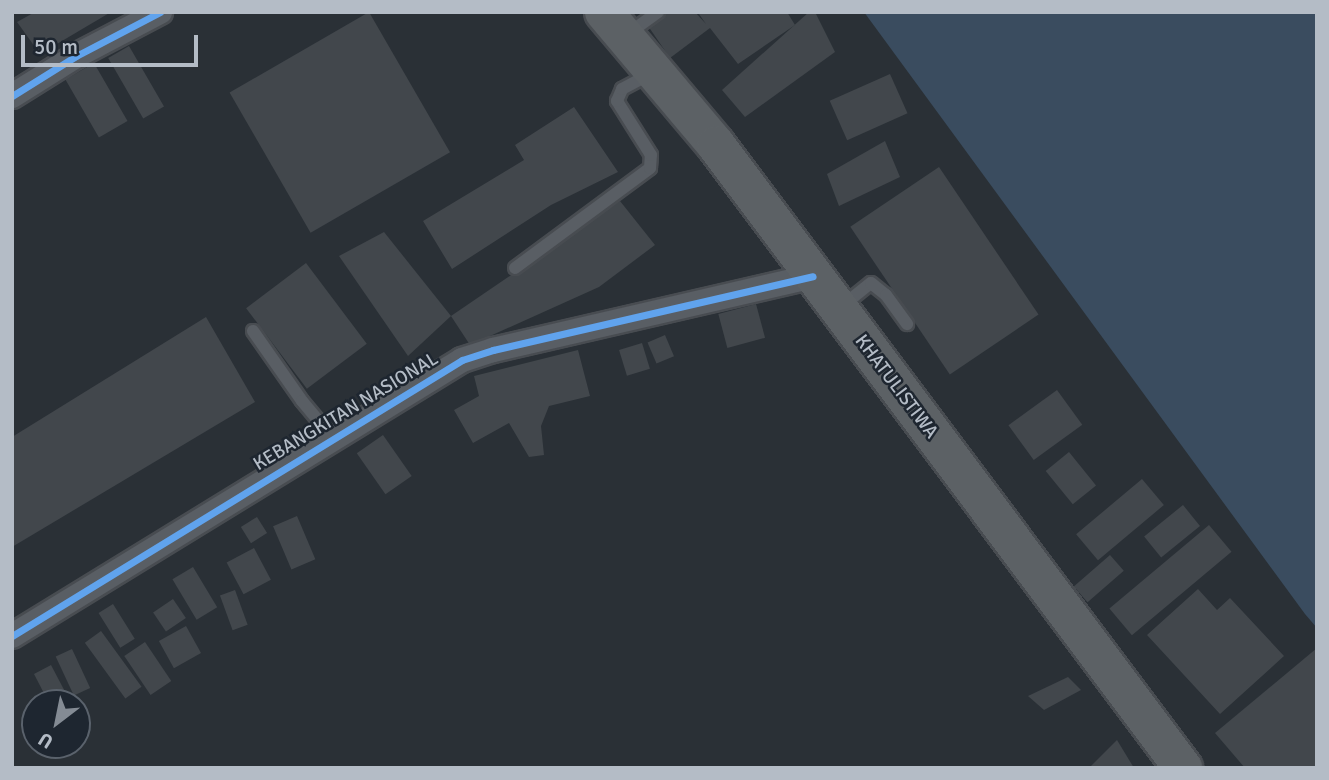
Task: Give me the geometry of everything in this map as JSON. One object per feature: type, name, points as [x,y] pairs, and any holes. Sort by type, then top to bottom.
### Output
[{"type":"highway","name":"KHATULISTIWA","points":[[615,24],[716,145],[1183,768]]},
{"type":"street","points":[[12,96],[76,56],[160,12]]},
{"type":"street","name":"KEBANGKITAN NASIONAL","points":[[12,636],[428,379],[472,357],[813,276]]},
{"type":"lane","points":[[615,24],[658,12]]},
{"type":"lane","points":[[516,268],[650,168],[651,155],[617,101],[622,89],[655,71]]},
{"type":"lane","points":[[838,309],[871,283],[886,295],[907,324]]},
{"type":"lane","points":[[253,331],[302,401],[333,438]]},
{"type":"water","points":[[864,12],[1317,12],[1317,628],[1305,614]]},
{"type":"building","points":[[35,12],[111,12],[40,54],[17,22]]},
{"type":"building","points":[[369,12],[450,152],[311,233],[230,92]]},
{"type":"building","points":[[663,12],[695,12],[706,24],[699,14],[702,12],[787,12],[795,25],[738,64],[710,28],[670,58],[646,23]]},
{"type":"building","points":[[809,12],[815,12],[835,52],[745,117],[722,90]]},
{"type":"building","points":[[129,46],[164,107],[143,119],[108,58]]},
{"type":"building","points":[[94,63],[128,121],[99,138],[65,80]]},
{"type":"building","points":[[890,74],[907,113],[847,140],[830,101]]},
{"type":"building","points":[[574,107],[618,172],[551,205],[452,269],[423,221],[524,160],[515,145]]},
{"type":"building","points":[[885,141],[900,177],[839,206],[827,174]]},
{"type":"building","points":[[939,167],[1039,315],[950,374],[850,227]]},
{"type":"building","points":[[620,201],[655,245],[599,287],[470,345],[451,316]]},
{"type":"building","points":[[384,232],[451,316],[408,356],[339,256]]},
{"type":"building","points":[[306,263],[367,344],[307,389],[246,308]]},
{"type":"building","points":[[756,304],[765,338],[727,348],[718,314]]},
{"type":"building","points":[[206,317],[255,402],[12,547],[12,437]]},
{"type":"building","points":[[665,335],[674,356],[656,364],[648,342]]},
{"type":"building","points":[[642,343],[650,369],[627,376],[619,350]]},
{"type":"building","points":[[578,350],[590,396],[549,406],[541,426],[544,455],[529,457],[509,423],[473,443],[454,410],[479,396],[474,376]]},
{"type":"building","points":[[1057,390],[1082,425],[1034,460],[1008,425]]},
{"type":"building","points":[[383,435],[412,476],[385,494],[357,453]]},
{"type":"building","points":[[1069,452],[1096,485],[1073,504],[1046,471]]},
{"type":"building","points":[[1142,479],[1164,505],[1098,560],[1076,534]]},
{"type":"building","points":[[1183,505],[1200,526],[1161,557],[1144,536]]},
{"type":"building","points":[[297,516],[315,559],[291,569],[273,526]]},
{"type":"building","points":[[257,517],[267,533],[251,543],[241,527]]},
{"type":"building","points":[[1209,525],[1231,552],[1132,635],[1109,609]]},
{"type":"building","points":[[254,548],[271,580],[244,594],[227,563]]},
{"type":"building","points":[[1110,555],[1124,571],[1088,602],[1074,586]]},
{"type":"building","points":[[193,567],[217,607],[197,620],[172,579]]},
{"type":"building","points":[[1198,589],[1217,610],[1230,598],[1284,656],[1220,714],[1147,635]]},
{"type":"building","points":[[235,590],[248,625],[233,630],[220,595]]},
{"type":"building","points":[[173,599],[186,618],[166,631],[153,612]]},
{"type":"building","points":[[113,604],[135,639],[120,648],[99,613]]},
{"type":"building","points":[[186,626],[201,653],[174,668],[159,641]]},
{"type":"building","points":[[101,631],[142,687],[125,699],[85,643]]},
{"type":"building","points":[[145,642],[171,681],[151,695],[124,656]]},
{"type":"building","points":[[1317,648],[1317,768],[1245,768],[1215,733]]},
{"type":"building","points":[[72,649],[90,688],[71,689],[56,657]]},
{"type":"building","points":[[51,665],[64,689],[42,689],[34,674]]},
{"type":"building","points":[[1068,677],[1081,690],[1044,710],[1028,696]]},
{"type":"building","points":[[1117,740],[1134,768],[1089,768]]},
{"type":"cycle path","points":[[12,96],[76,56],[160,12]]},
{"type":"cycle path","points":[[12,636],[462,360],[493,350],[813,276]]}]
